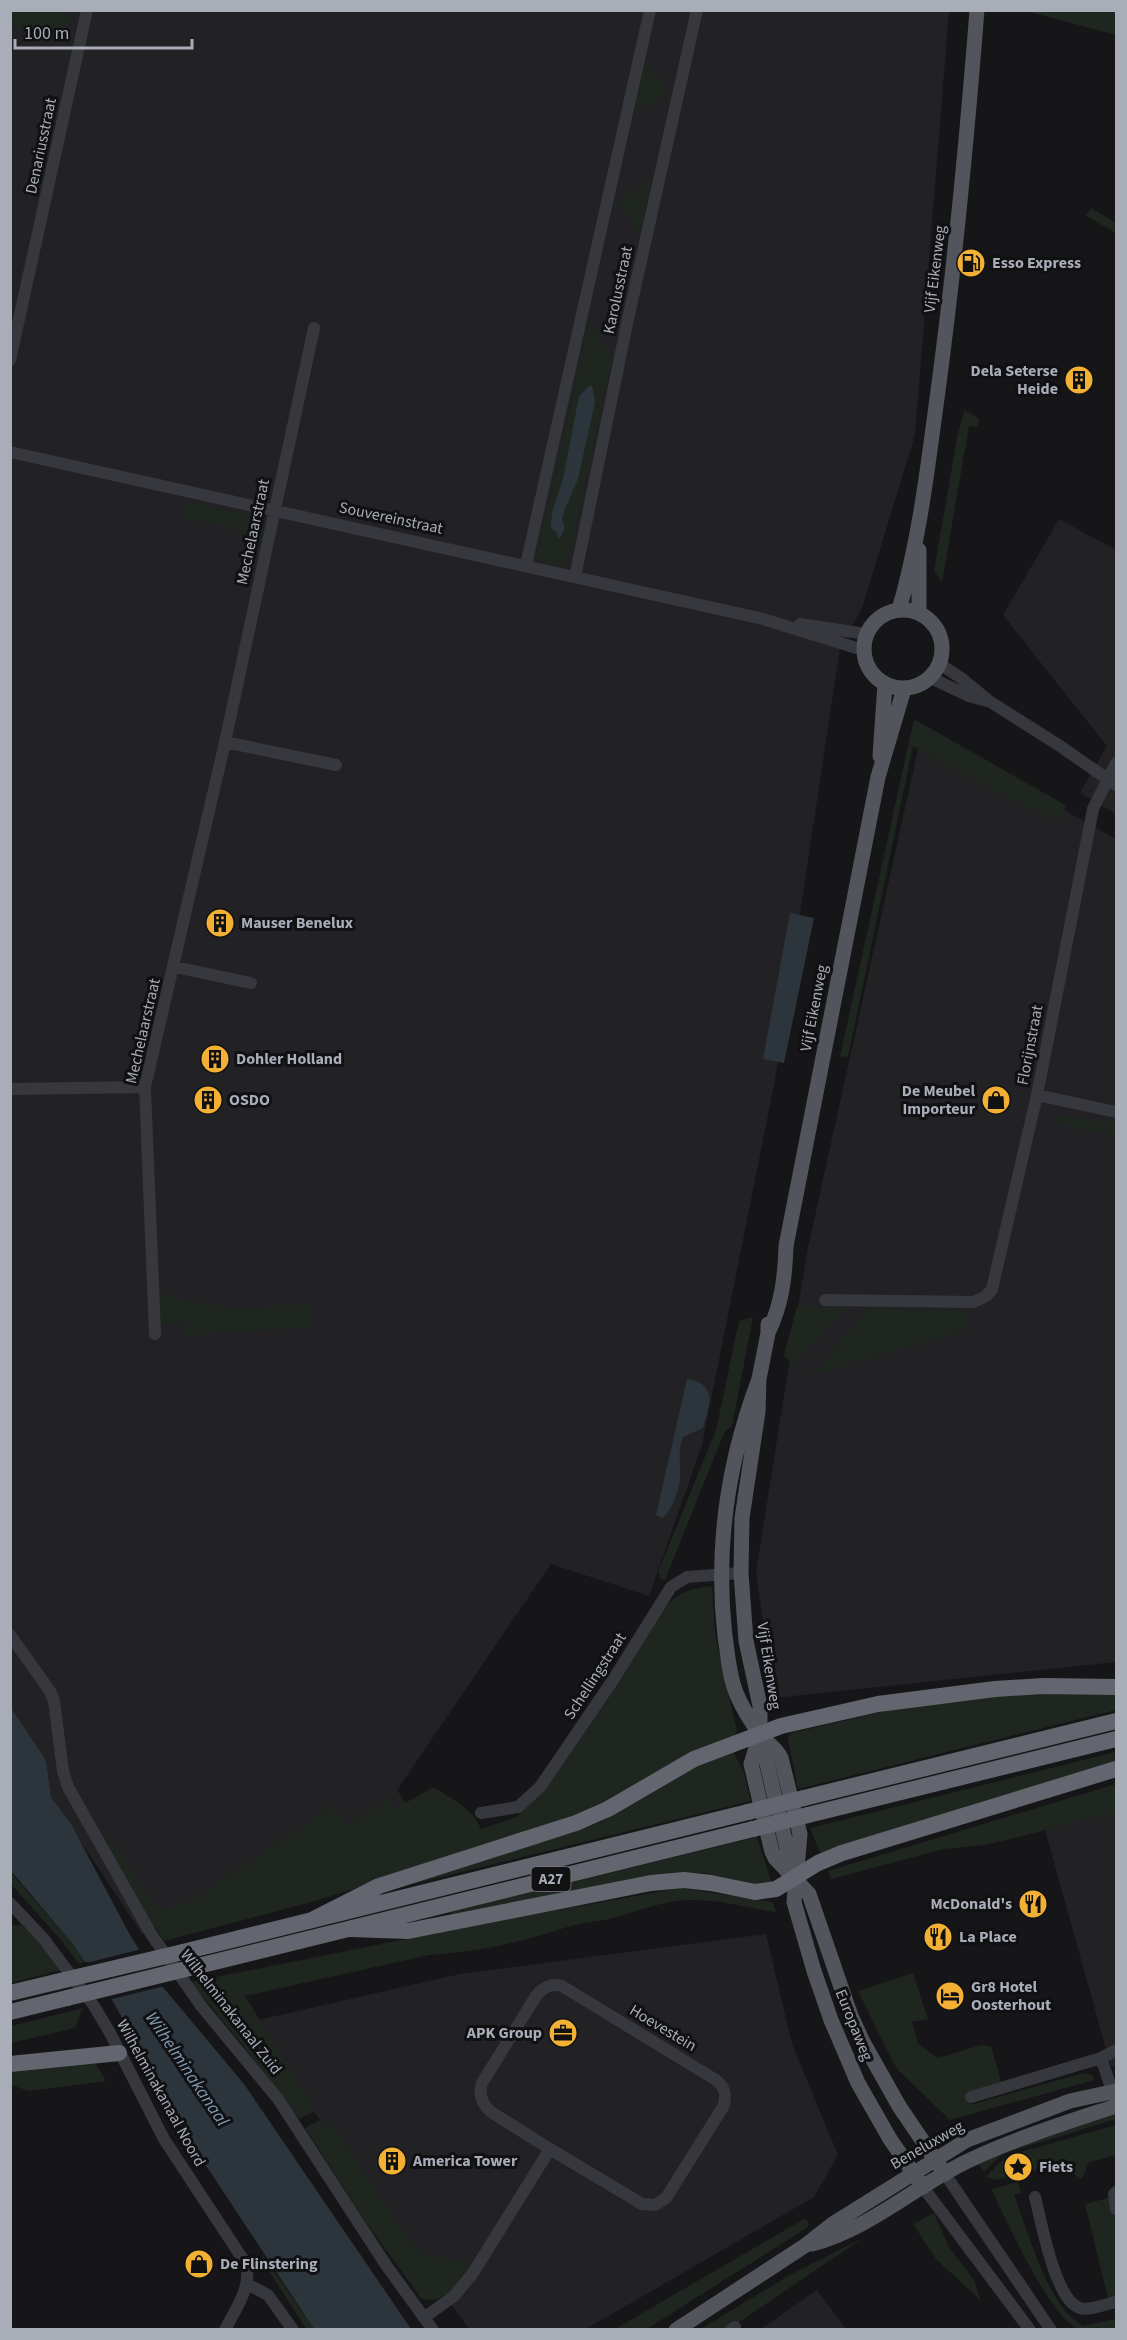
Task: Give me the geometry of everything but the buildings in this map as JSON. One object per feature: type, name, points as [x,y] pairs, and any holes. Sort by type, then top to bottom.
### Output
[{"type":"highway","name":"A27","points":[[312,1920],[378,1887],[576,1823],[608,1809],[694,1759],[789,1724],[887,1703],[995,1689],[1043,1686],[1116,1687]]},
{"type":"highway","name":"A27","points":[[10,1993],[1116,1721]]},
{"type":"highway","name":"A27","points":[[10,2012],[1116,1739]]},
{"type":"highway","name":"A27","points":[[350,1929],[408,1931],[651,1883],[684,1880],[711,1882],[755,1892],[776,1889],[818,1863],[842,1853],[1116,1769]]},
{"type":"highway","points":[[10,2064],[119,2053]]},
{"type":"main road","name":"Vijf Eikenweg","points":[[898,610],[919,530],[948,313],[966,159],[977,10]]},
{"type":"main road","name":"Vijf Eikenweg","points":[[919,530],[919,613]]},
{"type":"main road","points":[[898,610],[919,613],[928,618],[940,634],[943,644],[940,664],[931,678],[914,687],[904,689],[885,684],[870,670],[863,650],[866,634],[879,617],[898,610]]},
{"type":"main road","name":"Vijf Eikenweg","points":[[878,777],[885,684]]},
{"type":"main road","name":"Vijf Eikenweg","points":[[760,1735],[736,1695],[728,1657],[721,1575],[724,1512],[749,1406],[759,1379],[768,1333],[768,1312],[775,1279],[786,1246],[878,777],[904,689]]},
{"type":"main road","name":"Vijf Eikenweg","points":[[759,1379],[758,1412],[742,1518],[741,1573],[746,1641],[760,1706],[760,1735]]},
{"type":"main road","name":"Europaweg","points":[[923,2187],[890,2139],[858,2083],[843,2051],[814,1971],[794,1902],[795,1877],[800,1834],[778,1753],[760,1735],[751,1764],[775,1858],[795,1877],[809,1894],[851,2016],[878,2073],[945,2175]]},
{"type":"main road","name":"Beneluxweg","points":[[676,2330],[806,2245],[834,2223],[967,2140],[1070,2101],[1115,2098]]},
{"type":"main road","name":"Beneluxweg","points":[[806,2245],[830,2239],[969,2160],[1115,2098]]},
{"type":"street","name":"Denariusstraat","points":[[10,360],[87,10]]},
{"type":"street","name":"Karolusstraat","points":[[526,565],[650,10]]},
{"type":"street","name":"Karolusstraat","points":[[575,577],[628,319],[697,10]]},
{"type":"street","name":"Mechelaarstraat","points":[[155,1334],[145,1087],[175,967],[314,328]]},
{"type":"street","name":"Souvereinstraat","points":[[10,452],[763,619],[866,634]]},
{"type":"street","name":"Souvereinstraat","points":[[763,619],[863,650]]},
{"type":"street","points":[[940,664],[988,701],[1112,782]]},
{"type":"street","points":[[931,678],[969,696],[988,701]]},
{"type":"street","points":[[225,742],[336,765]]},
{"type":"street","name":"Florijnstraat","points":[[825,1300],[974,1302],[986,1296],[992,1289],[1037,1095],[1093,809],[1112,782],[1116,763]]},
{"type":"street","points":[[175,967],[251,983]]},
{"type":"street","points":[[10,1089],[145,1087]]},
{"type":"street","points":[[1037,1095],[1116,1112]]},
{"type":"street","name":"Schellingstraat","points":[[481,1813],[518,1807],[540,1787],[613,1680],[671,1587],[687,1577],[741,1573]]},
{"type":"street","name":"Wilhelminakanaal Zuid","points":[[10,1635],[50,1691],[54,1701],[63,1771],[68,1787],[151,1934],[202,2007],[291,2118],[386,2265],[433,2330]]},
{"type":"street","name":"Wilhelminakanaal Noord","points":[[10,1902],[43,1938],[94,2006],[173,2154],[246,2264],[249,2276],[247,2284]]},
{"type":"street","name":"Hoevestein","points":[[557,1984],[562,1986],[716,2080],[726,2094],[723,2107],[666,2198],[655,2205],[642,2204],[550,2149],[491,2112],[485,2107],[480,2091],[482,2083],[536,1996],[546,1987],[557,1984]]},
{"type":"street","points":[[971,2097],[1101,2058],[1116,2050]]},
{"type":"street","points":[[1101,2058],[1115,2098]]},
{"type":"street","points":[[425,2317],[454,2296],[473,2273],[550,2149]]},
{"type":"street","points":[[945,2175],[1051,2330]]},
{"type":"street","points":[[923,2187],[1030,2330]]},
{"type":"street","points":[[1115,2193],[1116,2209]]},
{"type":"street","points":[[1035,2197],[1055,2277],[1073,2306],[1082,2309],[1116,2302]]},
{"type":"street","points":[[225,2330],[247,2284],[268,2295],[293,2330]]},
{"type":"shaded area","points":[[11,10],[71,11],[65,38],[11,24]]},
{"type":"shaded area","points":[[71,10],[949,11],[915,435],[862,608],[840,648],[775,1080],[702,1445],[649,1596],[551,1564],[397,1790],[425,1831],[167,1918],[142,1934],[51,1797],[46,1760],[11,1707],[10,24],[65,38]]},
{"type":"shaded area","points":[[1026,11],[1116,11],[1116,35]]},
{"type":"shaded area","points":[[646,57],[668,91],[667,94],[634,114]]},
{"type":"shaded area","points":[[652,178],[640,236],[619,203]]},
{"type":"shaded area","points":[[1091,208],[1116,223],[1116,233],[1086,216]]},
{"type":"shaded area","points":[[589,322],[612,357],[570,554],[564,564],[550,566],[538,557]],"holes":[[[592,387],[595,402],[578,479],[564,511],[562,520],[565,528],[560,535],[556,532],[558,491],[563,479],[581,392]]]},
{"type":"shaded area","points":[[964,410],[979,418],[978,427],[969,426],[942,582],[934,571]]},
{"type":"shaded area","points":[[188,501],[259,518],[263,529],[261,543],[243,540],[244,530],[184,518]]},
{"type":"shaded area","points":[[1059,519],[1114,549],[1116,546],[1116,814],[1080,793],[1107,746],[1003,615]]},
{"type":"shaded area","points":[[914,719],[1067,806],[1056,819],[1013,801],[913,746],[848,1057],[840,1056]]},
{"type":"shaded area","points":[[922,731],[1116,839],[1116,1662],[774,1698],[756,1572],[807,1252]]},
{"type":"shaded area","points":[[1057,1114],[1116,1124],[1116,1134],[1057,1124]]},
{"type":"shaded area","points":[[158,1294],[236,1309],[312,1304],[314,1327],[185,1335],[185,1323],[158,1325]]},
{"type":"shaded area","points":[[797,1306],[845,1307],[793,1367],[784,1355]]},
{"type":"shaded area","points":[[869,1309],[967,1311],[968,1329],[812,1375]]},
{"type":"shaded area","points":[[753,1317],[732,1426],[725,1431],[665,1580],[661,1579],[658,1572],[716,1430],[739,1321]]},
{"type":"shaded area","points":[[712,1586],[715,1634],[737,1731],[734,1736],[586,1814],[319,1900],[164,1941],[136,1900],[110,1846],[110,1837],[158,1909],[190,1902],[332,1806],[348,1825],[388,1798],[396,1808],[434,1787],[473,1815],[481,1829],[517,1817],[662,1610],[684,1592]]},
{"type":"shaded area","points":[[1116,1692],[1116,1710],[798,1789],[788,1739],[788,1735],[795,1732],[890,1710],[988,1696]]},
{"type":"shaded area","points":[[732,1749],[744,1773],[751,1801],[396,1888],[601,1822],[675,1778]]},
{"type":"shaded area","points":[[1116,1752],[1116,1764],[820,1853],[810,1828]]},
{"type":"shaded area","points":[[1116,1784],[1116,1811],[985,1845],[944,1849],[831,1879],[828,1871]]},
{"type":"shaded area","points":[[1116,1801],[1116,2066],[1111,2067],[1045,1830]]},
{"type":"shaded area","points":[[757,1837],[772,1884],[748,1884],[705,1873],[692,1873],[452,1915],[451,1912]]},
{"type":"shaded area","points":[[10,1872],[72,1943],[85,1962],[79,1964],[61,1940],[11,1884]]},
{"type":"shaded area","points":[[680,1888],[773,1902],[776,1912],[711,1901],[668,1902],[514,1942],[464,1952],[429,1955],[245,1996],[314,2109],[313,2112],[299,2119],[191,1982],[486,1923]]},
{"type":"shaded area","points":[[21,1925],[38,1937],[60,1970],[11,1983],[10,1926]]},
{"type":"shaded area","points":[[766,1934],[792,2044],[838,2155],[814,2197],[586,2329],[469,2329],[250,2022],[460,1974]]},
{"type":"shaded area","points":[[913,1973],[928,2019],[912,2022],[918,2044],[938,2058],[981,2045],[991,2046],[1002,2084],[968,2093],[970,2105],[1083,2073],[1092,2075],[1094,2080],[950,2120],[899,2071],[858,1991]]},
{"type":"shaded area","points":[[83,2008],[75,2028],[11,2043],[11,2026]]},
{"type":"shaded area","points":[[93,2059],[106,2081],[29,2091],[11,2085],[10,2068]]},
{"type":"shaded area","points":[[1116,2113],[1116,2119],[1001,2155],[984,2172],[979,2164],[1010,2149]]},
{"type":"shaded area","points":[[319,2120],[337,2132],[402,2232],[424,2256],[471,2261],[456,2283],[444,2295],[437,2299],[421,2298],[365,2221],[305,2128]]},
{"type":"shaded area","points":[[1116,2125],[1116,2155],[1089,2162],[1082,2179],[1056,2165],[996,2180],[986,2177],[1010,2155]]},
{"type":"shaded area","points":[[1018,2182],[1021,2193],[1014,2195],[1033,2248],[1049,2286],[1059,2302],[1070,2316],[1083,2326],[1116,2319],[1116,2329],[1093,2331],[1079,2329],[1068,2322],[1055,2308],[1030,2267],[991,2189]]},
{"type":"shaded area","points":[[1116,2196],[1116,2297],[1108,2298],[1085,2204]]},
{"type":"shaded area","points":[[934,2213],[949,2247],[974,2280],[981,2301],[936,2259],[913,2224]]},
{"type":"shaded area","points":[[804,2219],[808,2222],[808,2227],[647,2329],[615,2329]]},
{"type":"shaded area","points":[[863,2238],[729,2329],[699,2330],[797,2271]]},
{"type":"shaded area","points":[[262,2254],[314,2329],[306,2329],[264,2263]]},
{"type":"shaded area","points":[[817,2290],[846,2329],[761,2329]]},
{"type":"water","points":[[589,386],[592,386],[595,402],[578,479],[564,511],[562,520],[565,528],[560,538],[551,528],[552,512],[563,479],[579,396]]},
{"type":"water","points":[[790,913],[814,918],[784,1063],[763,1059]]},
{"type":"water","points":[[687,1379],[704,1386],[708,1391],[709,1404],[703,1428],[683,1437],[679,1485],[672,1506],[663,1518],[656,1515]]},
{"type":"water","name":"Wilhelminakanaal","points":[[10,1706],[46,1760],[51,1797],[71,1824],[130,1935],[162,1986],[244,2084],[411,2329],[314,2329],[199,2155],[111,1998],[88,1962],[85,1962],[72,1943],[11,1871]]},
{"type":"pier","points":[[142,1949],[164,1984],[168,1985],[108,2000],[86,1965],[82,1964]]},
{"type":"place","name":"Esso Express","points":[[971,263]]},
{"type":"place","name":"Dela Seterse Heide","points":[[1079,380]]},
{"type":"place","name":"Mauser Benelux","points":[[220,923]]},
{"type":"place","name":"Dohler Holland","points":[[215,1059]]},
{"type":"place","name":"OSDO","points":[[208,1100]]},
{"type":"place","name":"De Meubel Importeur","points":[[996,1100]]},
{"type":"place","name":"McDonald's","points":[[1033,1904]]},
{"type":"place","name":"La Place","points":[[938,1937]]},
{"type":"place","name":"Gr8 Hotel Oosterhout","points":[[950,1996]]},
{"type":"place","name":"APK Group","points":[[563,2033]]},
{"type":"place","name":"America Tower","points":[[392,2161]]},
{"type":"place","name":"Fiets","points":[[1018,2167]]},
{"type":"place","name":"De Flinstering","points":[[199,2264]]}]
